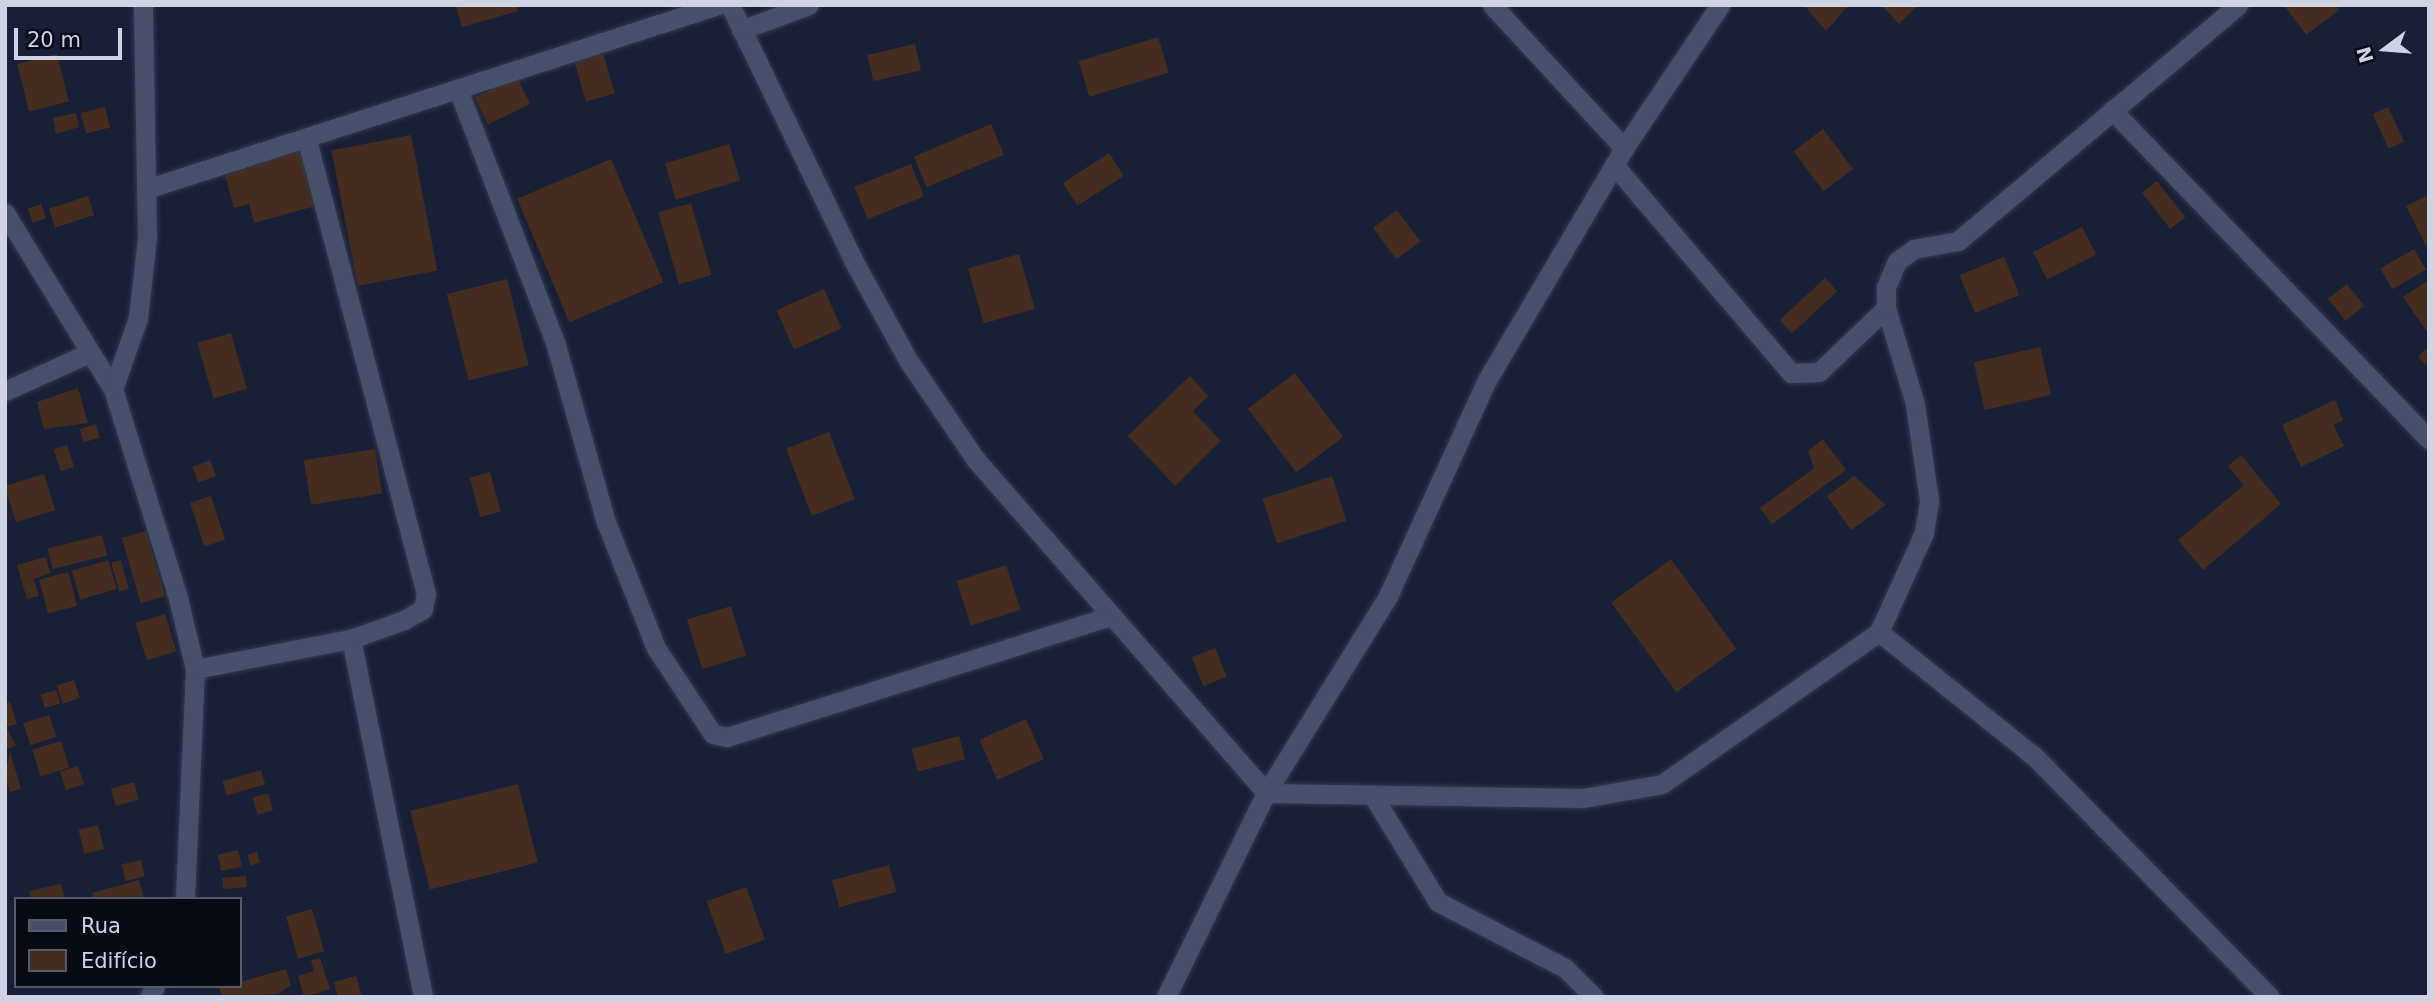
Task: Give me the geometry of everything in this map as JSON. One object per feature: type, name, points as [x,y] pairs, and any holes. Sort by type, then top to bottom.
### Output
[{"type":"street","points":[[113,389],[138,318],[146,189],[143,5]]},
{"type":"street","points":[[146,189],[459,92],[718,5]]},
{"type":"street","points":[[730,5],[802,164],[908,360],[976,460],[1108,617],[1266,793],[1583,798],[1662,784],[1879,632],[1924,533],[1929,500],[1915,404],[1886,308],[1897,261],[1914,249],[1958,241],[2238,5]]},
{"type":"street","points":[[741,30],[809,5]]},
{"type":"street","points":[[1492,5],[1619,157],[1791,373],[1819,372],[1886,308]]},
{"type":"street","points":[[1166,997],[1266,793],[1388,596],[1487,380],[1619,157],[1720,5]]},
{"type":"street","points":[[459,92],[555,342],[611,535],[656,648],[713,734],[727,737],[1108,617]]},
{"type":"street","points":[[2112,110],[2429,439]]},
{"type":"street","points":[[195,669],[351,639],[404,620],[423,609],[426,594],[307,139]]},
{"type":"street","points":[[5,213],[113,389],[195,669],[185,897]]},
{"type":"street","points":[[5,391],[89,353]]},
{"type":"street","points":[[1879,632],[2034,756],[2270,997]]},
{"type":"street","points":[[351,639],[424,997]]},
{"type":"street","points":[[1373,796],[1438,902],[1565,968],[1594,997]]},
{"type":"building","points":[[456,5],[517,5],[518,11],[462,27]]},
{"type":"building","points":[[1804,5],[1849,5],[1826,31]]},
{"type":"building","points":[[1881,5],[1918,5],[1899,24]]},
{"type":"building","points":[[2284,5],[2336,5],[2339,10],[2306,35]]},
{"type":"building","points":[[1158,37],[1169,72],[1089,97],[1079,61]]},
{"type":"building","points":[[915,44],[921,70],[873,81],[867,55]]},
{"type":"building","points":[[602,49],[615,93],[586,101],[573,57]]},
{"type":"building","points":[[57,54],[69,102],[29,111],[17,64]]},
{"type":"building","points":[[517,77],[530,104],[488,125],[475,98]]},
{"type":"building","points":[[105,107],[110,127],[86,133],[81,113]]},
{"type":"building","points":[[2388,107],[2404,141],[2389,149],[2373,114]]},
{"type":"building","points":[[76,113],[79,127],[56,134],[53,118]]},
{"type":"building","points":[[991,124],[1004,154],[927,187],[914,157]]},
{"type":"building","points":[[1823,129],[1853,169],[1824,191],[1793,151]]},
{"type":"building","points":[[411,135],[437,270],[358,286],[331,150]]},
{"type":"building","points":[[729,144],[740,180],[676,200],[665,164]]},
{"type":"building","points":[[303,145],[319,205],[254,223],[249,204],[234,208],[225,175],[239,171],[237,164]]},
{"type":"building","points":[[1109,153],[1124,176],[1078,206],[1063,183]]},
{"type":"building","points":[[611,159],[663,282],[569,322],[517,199]]},
{"type":"building","points":[[911,164],[924,196],[868,219],[854,187]]},
{"type":"building","points":[[2157,181],[2185,217],[2170,229],[2142,193]]},
{"type":"building","points":[[2429,195],[2429,252],[2406,206]]},
{"type":"building","points":[[88,196],[94,215],[55,228],[49,209]]},
{"type":"building","points":[[691,203],[712,275],[679,284],[658,212]]},
{"type":"building","points":[[41,204],[46,218],[33,223],[28,209]]},
{"type":"building","points":[[1397,210],[1420,241],[1397,259],[1373,228]]},
{"type":"building","points":[[2082,227],[2096,255],[2047,280],[2033,252]]},
{"type":"building","points":[[2414,249],[2426,270],[2392,289],[2380,268]]},
{"type":"building","points":[[1019,254],[1035,309],[984,323],[968,269]]},
{"type":"building","points":[[2004,257],[2019,295],[1975,313],[1959,275]]},
{"type":"building","points":[[1825,278],[1837,291],[1792,333],[1780,320]]},
{"type":"building","points":[[507,279],[529,365],[468,380],[447,294]]},
{"type":"building","points":[[2429,280],[2429,331],[2427,332],[2403,297]]},
{"type":"building","points":[[2347,284],[2364,306],[2345,321],[2328,299]]},
{"type":"building","points":[[824,289],[841,328],[794,349],[776,310]]},
{"type":"building","points":[[231,333],[247,389],[213,398],[197,343]]},
{"type":"building","points":[[2429,346],[2429,367],[2418,357]]},
{"type":"building","points":[[2040,347],[2051,395],[1985,410],[1974,362]]},
{"type":"building","points":[[1295,373],[1343,437],[1296,472],[1248,409]]},
{"type":"building","points":[[1190,376],[1208,396],[1193,411],[1221,441],[1175,486],[1128,436]]},
{"type":"building","points":[[78,388],[88,423],[44,429],[37,402]]},
{"type":"building","points":[[2335,400],[2343,420],[2333,425],[2344,446],[2301,467],[2282,425]]},
{"type":"building","points":[[96,424],[100,437],[84,442],[80,429]]},
{"type":"building","points":[[829,432],[855,499],[812,516],[786,448]]},
{"type":"building","points":[[1823,439],[1846,470],[1772,524],[1760,508],[1814,468],[1808,451]]},
{"type":"building","points":[[67,445],[74,467],[61,471],[54,449]]},
{"type":"building","points":[[375,449],[382,493],[311,505],[304,460]]},
{"type":"building","points":[[2241,455],[2281,504],[2203,570],[2178,540],[2244,485],[2228,466]]},
{"type":"building","points":[[210,460],[216,476],[198,483],[192,467]]},
{"type":"building","points":[[490,472],[501,512],[480,517],[470,477]]},
{"type":"building","points":[[44,474],[55,510],[16,522],[5,486]]},
{"type":"building","points":[[1332,476],[1347,521],[1277,543],[1263,499]]},
{"type":"building","points":[[1854,476],[1886,505],[1851,530],[1827,496]]},
{"type":"building","points":[[211,496],[225,540],[204,547],[190,503]]},
{"type":"building","points":[[146,531],[165,596],[141,603],[122,538]]},
{"type":"building","points":[[102,535],[107,555],[53,569],[48,549]]},
{"type":"building","points":[[46,557],[50,573],[34,579],[39,596],[27,599],[17,565]]},
{"type":"building","points":[[1671,559],[1736,649],[1676,692],[1611,602]]},
{"type":"building","points":[[108,560],[117,589],[80,600],[72,571]]},
{"type":"building","points":[[121,560],[129,589],[119,592],[111,563]]},
{"type":"building","points":[[1006,565],[1021,610],[971,626],[957,581]]},
{"type":"building","points":[[68,572],[77,606],[48,614],[39,580]]},
{"type":"building","points":[[731,606],[746,656],[702,669],[687,619]]},
{"type":"building","points":[[165,614],[176,651],[147,660],[135,623]]},
{"type":"building","points":[[1215,648],[1227,677],[1203,686],[1192,657]]},
{"type":"building","points":[[74,680],[80,698],[63,704],[57,686]]},
{"type":"building","points":[[56,690],[60,703],[45,708],[41,695]]},
{"type":"building","points":[[10,702],[17,724],[5,727],[5,703]]},
{"type":"building","points":[[49,715],[56,737],[30,745],[23,723]]},
{"type":"building","points":[[1026,719],[1044,759],[997,780],[979,740]]},
{"type":"building","points":[[6,727],[16,746],[7,749],[5,744]]},
{"type":"building","points":[[959,736],[965,759],[918,772],[912,749]]},
{"type":"building","points":[[61,741],[69,768],[40,777],[32,750]]},
{"type":"building","points":[[10,751],[21,789],[10,792],[5,776]]},
{"type":"building","points":[[78,766],[84,784],[66,790],[60,772]]},
{"type":"building","points":[[261,770],[265,784],[227,795],[223,781]]},
{"type":"building","points":[[134,782],[139,799],[116,806],[111,789]]},
{"type":"building","points":[[518,784],[538,863],[430,889],[410,811]]},
{"type":"building","points":[[268,793],[273,810],[258,815],[253,797]]},
{"type":"building","points":[[98,825],[104,849],[85,854],[79,830]]},
{"type":"building","points":[[238,850],[242,867],[221,871],[218,855]]},
{"type":"building","points":[[257,852],[260,863],[250,865],[247,855]]},
{"type":"building","points":[[141,860],[145,877],[125,881],[122,864]]},
{"type":"building","points":[[889,865],[896,892],[839,907],[832,880]]},
{"type":"building","points":[[246,876],[247,887],[223,889],[222,878]]},
{"type":"building","points":[[139,880],[143,897],[93,897],[92,893]]},
{"type":"building","points":[[61,884],[65,897],[30,897],[29,891]]},
{"type":"building","points":[[746,887],[765,940],[726,954],[707,901]]},
{"type":"building","points":[[312,909],[324,951],[298,959],[286,916]]},
{"type":"building","points":[[320,958],[330,989],[304,997],[298,976],[314,971],[311,960]]},
{"type":"building","points":[[286,969],[291,985],[278,994],[222,997],[219,988],[242,988],[242,981]]},
{"type":"building","points":[[356,976],[362,997],[338,997],[334,982]]}]
